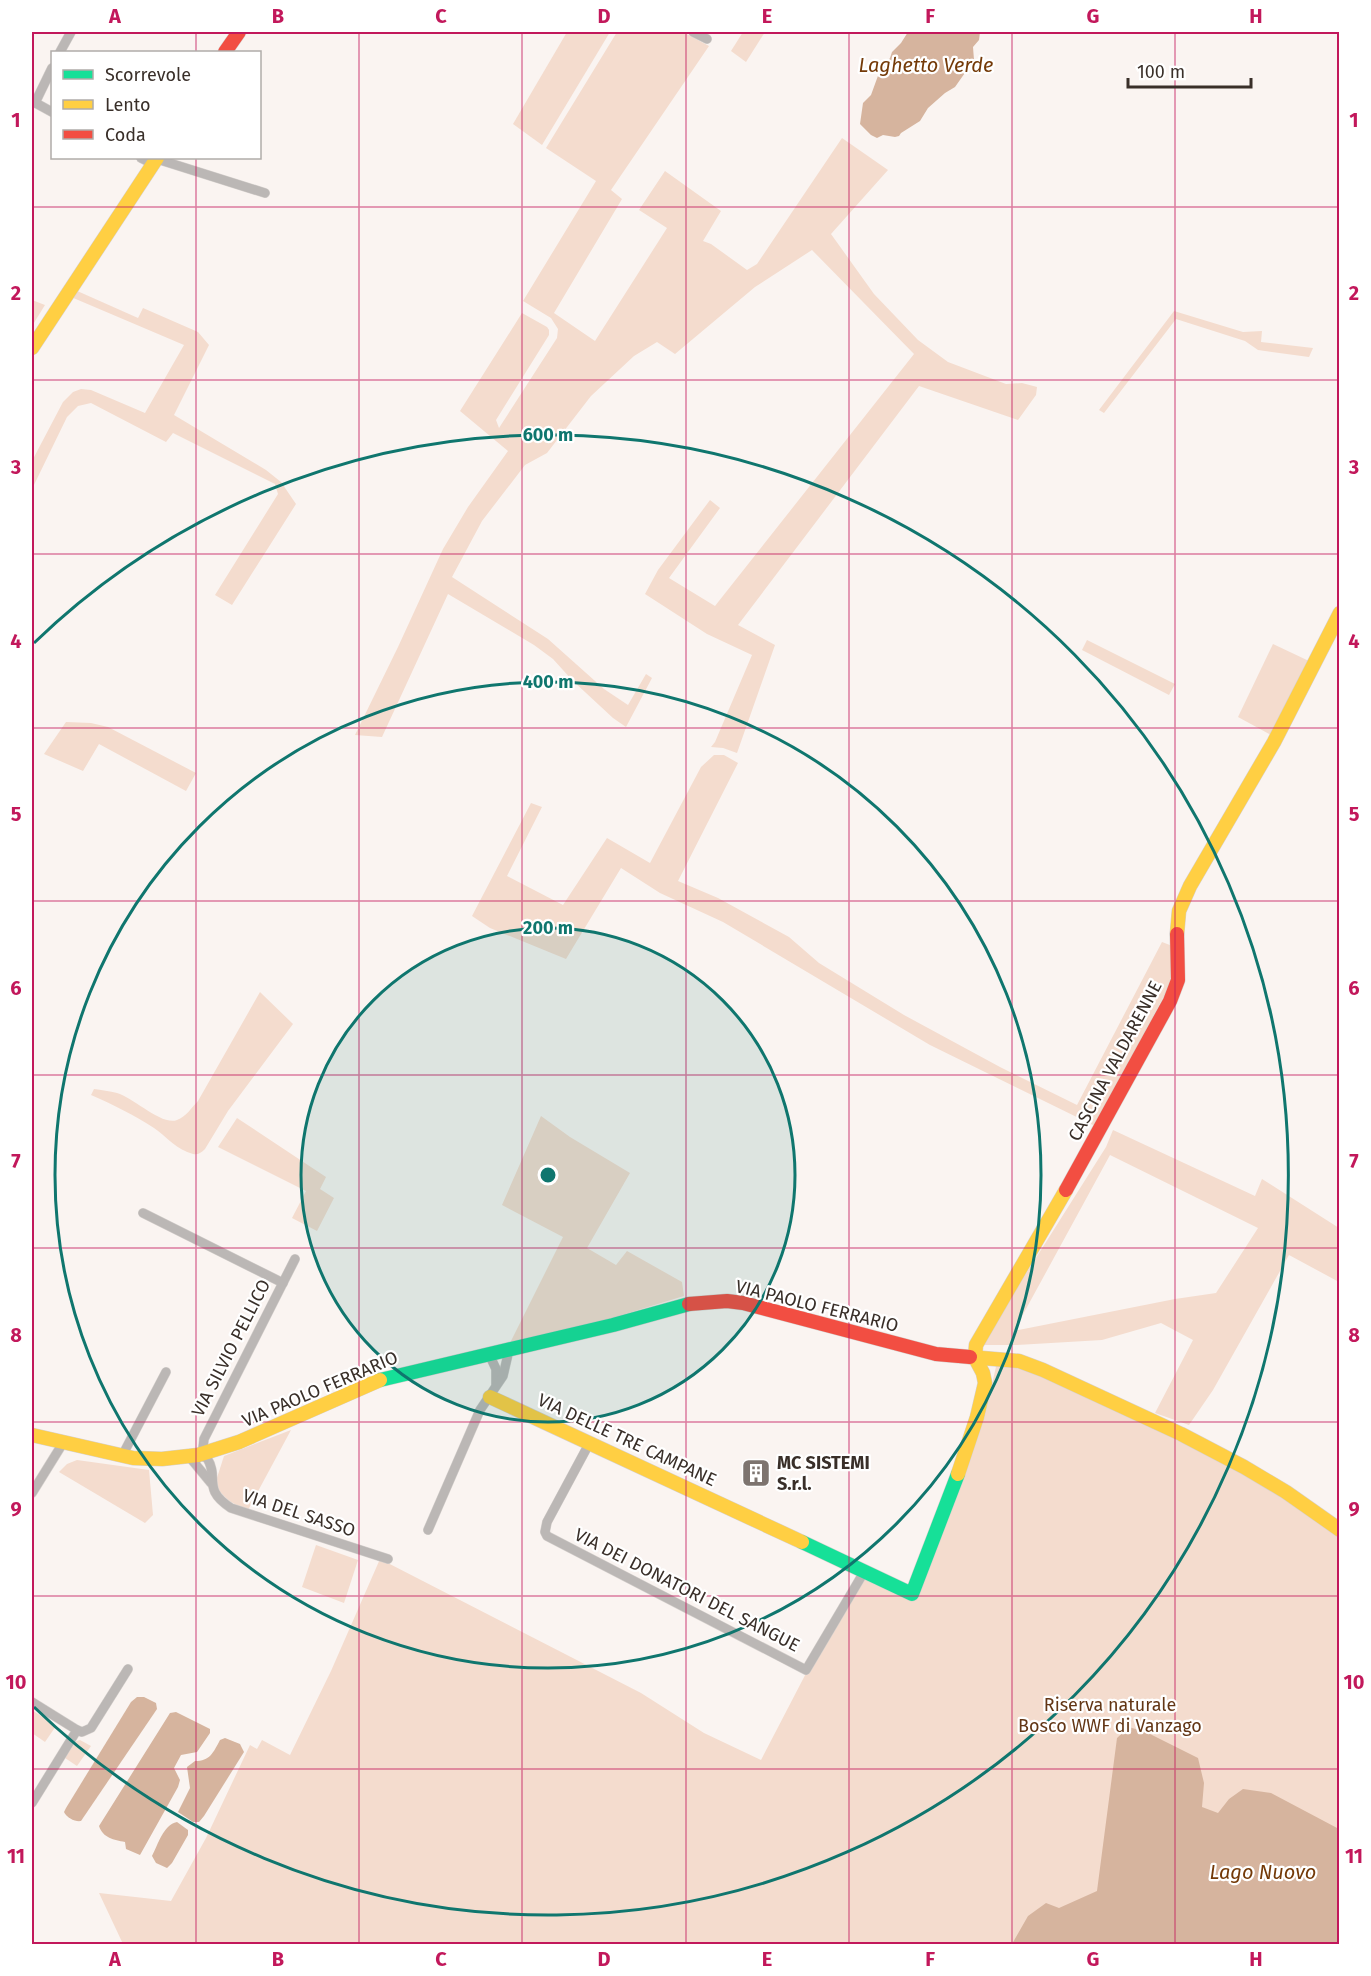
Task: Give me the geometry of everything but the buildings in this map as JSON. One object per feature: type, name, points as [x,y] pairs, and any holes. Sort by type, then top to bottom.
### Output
[{"type":"street","points":[[61,51],[71,32]]},
{"type":"street","points":[[226,51],[239,32]]},
{"type":"street","points":[[693,32],[707,39]]},
{"type":"street","points":[[51,70],[33,102],[51,111]]},
{"type":"street","points":[[32,348],[152,159],[265,193]]},
{"type":"street","name":"CASCINA VALDARENNE","points":[[975,1358],[976,1345],[1095,1140],[1170,1001],[1178,980],[1176,934],[1179,911],[1190,886],[1274,742],[1340,613]]},
{"type":"street","points":[[143,1213],[283,1283]]},
{"type":"street","name":"VIA SILVIO PELLICO","points":[[199,1458],[204,1439],[295,1259]]},
{"type":"street","name":"VIA PAOLO FERRARIO","points":[[32,1435],[122,1456],[155,1459],[199,1458],[384,1378],[613,1325],[695,1303],[726,1301],[743,1303],[936,1354],[1019,1361],[1181,1434],[1286,1492],[1340,1530]]},
{"type":"street","points":[[428,1530],[480,1410],[506,1368],[509,1350]]},
{"type":"street","points":[[489,1354],[496,1369],[493,1391]]},
{"type":"street","name":"VIA DELLE TRE CAMPANE","points":[[493,1391],[590,1442],[910,1594],[913,1593],[977,1417],[984,1383],[983,1373],[975,1358]]},
{"type":"street","points":[[122,1456],[166,1372]]},
{"type":"street","name":"VIA DEI DONATORI DEL SANGUE","points":[[590,1442],[547,1522],[545,1532],[547,1536],[806,1670],[864,1572]]},
{"type":"street","points":[[32,1493],[63,1443]]},
{"type":"street","points":[[199,1458],[212,1483]]},
{"type":"street","name":"VIA DEL SASSO","points":[[199,1458],[220,1499],[238,1511],[388,1559]]},
{"type":"street","points":[[32,1702],[77,1730],[86,1731],[128,1669]]},
{"type":"street","points":[[32,1803],[77,1730]]},
{"type":"green space","points":[[567,32],[610,32],[542,145],[513,124]]},
{"type":"green space","points":[[617,32],[683,32],[709,46],[611,190],[622,199],[554,313],[595,341],[667,228],[639,210],[665,171],[721,211],[703,241],[711,244],[747,270],[757,264],[842,138],[888,170],[831,234],[874,294],[918,340],[948,362],[1006,384],[1022,383],[1037,387],[1036,395],[1018,420],[919,386],[738,625],[775,645],[737,753],[711,747],[752,655],[707,634],[645,594],[658,570],[710,500],[720,508],[669,578],[715,606],[914,354],[812,250],[755,287],[675,354],[657,342],[634,356],[591,396],[547,453],[525,465],[482,521],[452,577],[548,639],[604,689],[628,705],[646,674],[652,678],[626,727],[572,680],[553,659],[534,645],[448,594],[382,737],[355,735],[443,549],[468,507],[508,451],[460,411],[522,313],[547,327],[549,335],[496,420],[499,428],[557,338],[558,329],[551,318],[523,301],[596,181],[546,148]]},
{"type":"green space","points":[[743,32],[765,32],[746,62],[731,51]]},
{"type":"green space","points":[[75,290],[138,318],[143,308],[198,332],[209,345],[174,415],[266,470],[281,482],[296,504],[232,605],[215,595],[278,494],[275,484],[173,433],[166,442],[91,403],[78,406],[67,417],[32,489],[32,461],[63,402],[73,392],[81,389],[91,390],[145,413],[184,345],[71,297]]},
{"type":"green space","points":[[32,300],[45,305],[32,326]]},
{"type":"green space","points":[[1174,311],[1243,332],[1262,331],[1261,342],[1313,348],[1309,357],[1258,350],[1245,341],[1176,319],[1104,413],[1099,410]]},
{"type":"green space","points":[[1087,640],[1175,684],[1169,695],[1082,650]]},
{"type":"green space","points":[[1273,644],[1309,661],[1271,735],[1238,717]]},
{"type":"green space","points":[[66,722],[91,723],[108,727],[196,773],[186,791],[99,744],[83,771],[44,754]]},
{"type":"green space","points":[[714,755],[724,755],[738,763],[678,881],[718,898],[789,937],[819,963],[904,1015],[1000,1067],[1077,1105],[1162,942],[1175,947],[1173,979],[1095,1126],[930,1045],[723,922],[660,893],[621,868],[566,959],[490,928],[472,916],[531,803],[542,807],[507,876],[563,905],[607,838],[650,863],[701,767]]},
{"type":"green space","points":[[260,992],[293,1024],[228,1111],[201,1153],[193,1154],[182,1150],[146,1123],[91,1095],[94,1089],[117,1093],[164,1119],[171,1121],[180,1119],[198,1101]]},
{"type":"green space","points":[[541,1116],[570,1137],[630,1173],[587,1248],[616,1265],[627,1251],[682,1282],[684,1296],[599,1322],[510,1343],[563,1237],[502,1205]]},
{"type":"green space","points":[[237,1118],[326,1177],[320,1189],[334,1198],[317,1231],[292,1218],[306,1191],[218,1147]]},
{"type":"green space","points":[[1113,1130],[1255,1196],[1262,1179],[1339,1228],[1339,1282],[1289,1255],[1213,1390],[1189,1425],[1155,1413],[1193,1340],[1161,1323],[1102,1340],[981,1345],[1106,1147]],"holes":[[[1110,1155],[1258,1228],[1216,1293],[1014,1331]]]},
{"type":"green space","name":"Riserva naturale Bosco WWF di Vanzago","points":[[998,1358],[1183,1435],[1339,1529],[1339,1944],[123,1944],[99,1893],[171,1901],[206,1838],[250,1745],[257,1749],[262,1740],[290,1755],[331,1671],[380,1559],[641,1693],[704,1733],[761,1760],[815,1656],[864,1573],[913,1598],[959,1491],[985,1415]]},
{"type":"green space","points":[[291,1430],[248,1510],[233,1503],[222,1494],[215,1484],[224,1456]]},
{"type":"green space","points":[[77,1460],[149,1470],[153,1515],[145,1523],[59,1472],[67,1464]]},
{"type":"green space","points":[[316,1545],[358,1560],[344,1603],[302,1587]]},
{"type":"green space","points":[[32,1710],[56,1726],[45,1742],[32,1733]]},
{"type":"green space","points":[[80,1740],[91,1746],[77,1766],[65,1758],[76,1741]]},
{"type":"water","name":"Laghetto Verde","points":[[908,32],[980,32],[979,40],[973,47],[974,60],[955,87],[928,108],[920,121],[899,136],[883,135],[877,138],[860,124],[863,103],[871,95],[879,73],[892,52]]},
{"type":"water","points":[[137,1697],[144,1697],[156,1703],[157,1709],[81,1821],[71,1819],[64,1812],[66,1808],[131,1702]]},
{"type":"water","points":[[176,1712],[210,1729],[210,1733],[197,1752],[181,1755],[174,1768],[180,1780],[178,1787],[140,1855],[126,1849],[125,1842],[106,1836],[99,1826],[170,1713]]},
{"type":"water","name":"Lago Nuovo","points":[[1129,1727],[1148,1733],[1198,1758],[1204,1783],[1202,1807],[1218,1813],[1229,1799],[1243,1789],[1271,1793],[1339,1829],[1339,1944],[1012,1944],[1028,1916],[1046,1903],[1059,1908],[1097,1891],[1117,1738]]},
{"type":"water","points":[[225,1738],[240,1744],[244,1752],[204,1816],[199,1822],[193,1822],[178,1812],[190,1788],[187,1767],[195,1761],[208,1758],[220,1740]]},
{"type":"water","points":[[177,1822],[188,1830],[188,1835],[167,1868],[156,1863],[152,1856],[165,1831]]},
{"type":"traffic: fast","points":[[380,1380],[613,1325],[689,1304]]},
{"type":"traffic: fast","points":[[802,1542],[912,1594],[958,1474]]},
{"type":"traffic: slow","points":[[32,348],[156,159]]},
{"type":"traffic: slow","points":[[1177,934],[1179,911],[1190,886],[1274,742],[1340,613]]},
{"type":"traffic: slow","points":[[958,1474],[977,1417],[985,1383],[983,1373],[975,1358],[976,1345],[1066,1190]]},
{"type":"traffic: slow","points":[[970,1357],[1019,1361],[1181,1434],[1286,1492],[1340,1530]]},
{"type":"traffic: slow","points":[[32,1435],[133,1458],[162,1459],[198,1455],[239,1442],[380,1380]]},
{"type":"traffic: slow","points":[[490,1397],[802,1542]]},
{"type":"traffic: jam","points":[[226,51],[239,32]]},
{"type":"traffic: jam","points":[[1066,1190],[1170,1001],[1178,980],[1177,934]]},
{"type":"traffic: jam","points":[[689,1304],[727,1301],[743,1303],[936,1354],[970,1357]]},
{"type":"place","name":"MC SISTEMI S.r.l.","points":[[756,1473]]}]
